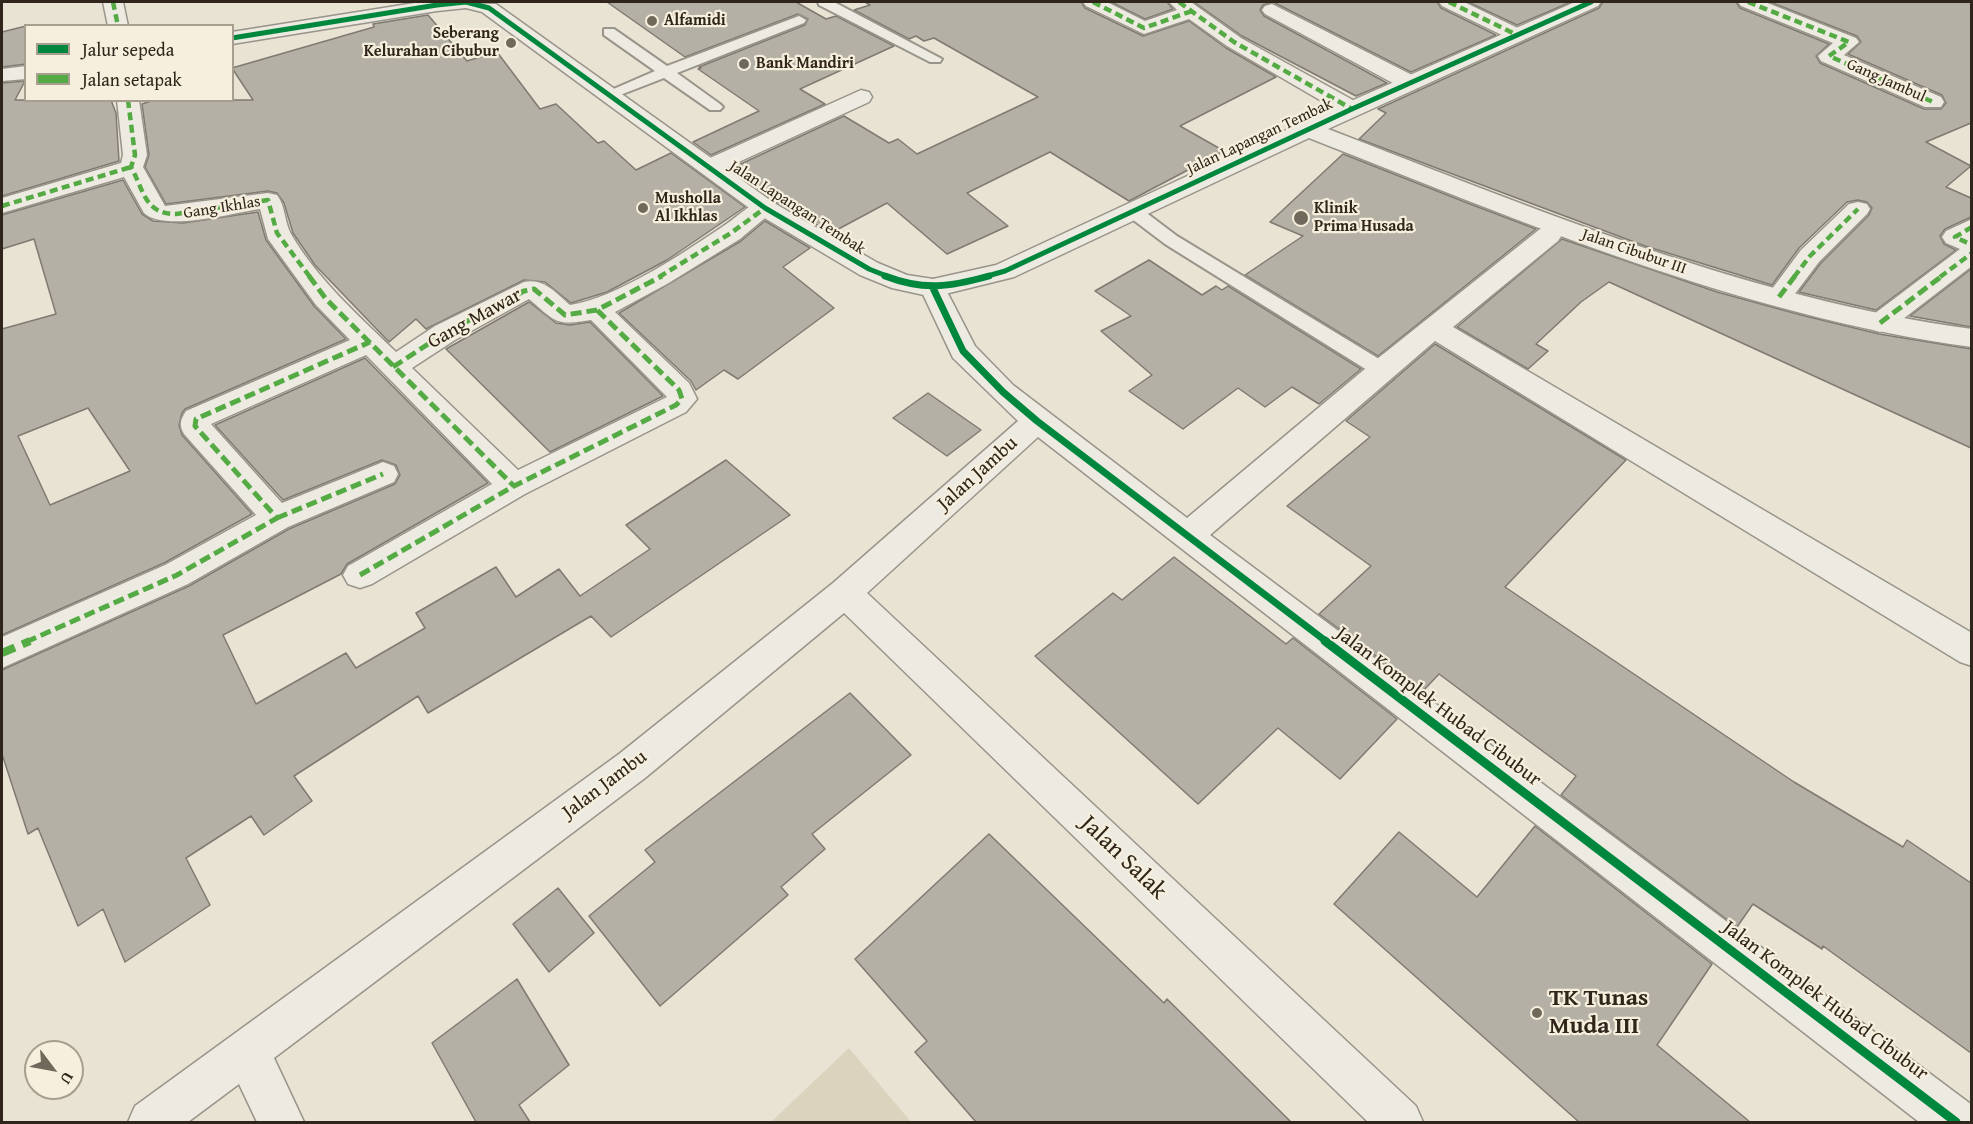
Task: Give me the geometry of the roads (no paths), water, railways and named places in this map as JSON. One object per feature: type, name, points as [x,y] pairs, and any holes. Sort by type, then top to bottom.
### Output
[{"type":"street","points":[[113,2],[118,24]]},
{"type":"street","name":"Jalan Lapangan Tembak","points":[[234,38],[466,2],[489,8],[765,208],[868,269],[902,282],[933,288],[971,281],[1005,271],[1352,108],[1591,2]]},
{"type":"street","points":[[1093,2],[1144,28],[1185,6],[1234,42],[1352,108]]},
{"type":"street","points":[[1449,2],[1515,34]]},
{"type":"street","name":"Gang Jambul","points":[[1748,2],[1849,42],[1829,56],[1933,102]]},
{"type":"street","points":[[1272,10],[1410,83]]},
{"type":"street","points":[[2,75],[24,72]]},
{"type":"street","points":[[709,167],[861,97]]},
{"type":"street","points":[[2,206],[131,167],[135,154],[128,102]]},
{"type":"street","name":"Jalan Cibubur III","points":[[1307,129],[1628,251],[1779,297],[1880,323],[1971,338]]},
{"type":"street","name":"Gang Ikhlas","points":[[131,167],[153,208],[159,214],[172,216],[208,208],[224,208],[268,200],[271,204],[277,233],[300,266],[326,299],[393,367]]},
{"type":"street","name":"Gang Mawar","points":[[393,367],[445,333],[524,291],[534,289],[566,315],[597,309],[687,261],[765,208]]},
{"type":"street","points":[[1779,297],[1810,256],[1858,209]]},
{"type":"street","points":[[1971,227],[1955,237],[1971,245]]},
{"type":"street","points":[[1187,536],[1382,370],[1549,235]]},
{"type":"street","points":[[1880,323],[1971,253]]},
{"type":"street","name":"Jalan Komplek Hubad Cibubur","points":[[933,288],[963,351],[1003,392],[1037,421],[1956,1122]]},
{"type":"street","points":[[360,575],[514,486],[676,405],[682,399],[680,390],[597,309]]},
{"type":"street","points":[[1434,328],[1971,651]]},
{"type":"street","points":[[277,518],[195,426],[196,419],[370,342]]},
{"type":"street","points":[[393,367],[514,486]]},
{"type":"street","name":"Jalan Jambu","points":[[151,1122],[632,766],[846,593],[1037,421]]},
{"type":"street","points":[[2,652],[80,620],[229,549],[277,518],[383,474]]},
{"type":"street","name":"Jalan Salak","points":[[846,593],[1400,1122]]},
{"type":"street","points":[[247,1052],[281,1122]]},
{"type":"lane","points":[[824,2],[935,59]]},
{"type":"lane","points":[[610,94],[799,20]]},
{"type":"lane","points":[[609,32],[715,107]]},
{"type":"lane","points":[[1134,212],[1171,240],[1382,370]]},
{"type":"place","name":"Alfamidi","points":[[652,21]]},
{"type":"place","name":"Seberang Kelurahan Cibubur","points":[[511,43]]},
{"type":"place","name":"Bank Mandiri","points":[[744,64]]},
{"type":"place","name":"Musholla Al Ikhlas","points":[[643,208]]},
{"type":"place","name":"Klinik Prima Husada","points":[[1301,218]]},
{"type":"place","name":"TK Tunas Muda III","points":[[1537,1013]]}]
